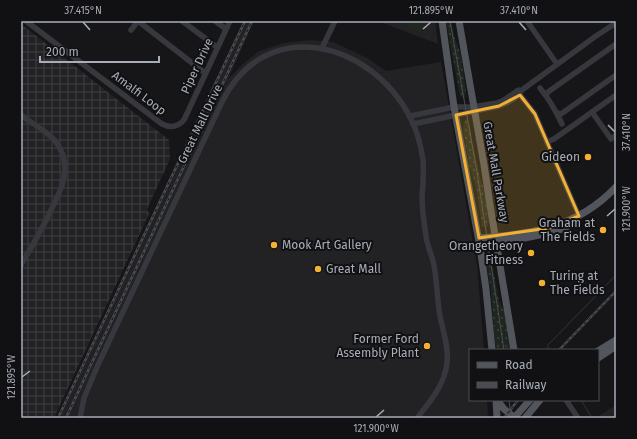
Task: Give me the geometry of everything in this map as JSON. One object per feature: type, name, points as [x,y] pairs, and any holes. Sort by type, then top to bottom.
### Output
[{"type":"main road","points":[[442,21],[454,107],[479,238],[492,349]]},
{"type":"main road","name":"Great Mall Parkway","points":[[458,21],[484,165],[514,349]]},
{"type":"main road","points":[[480,247],[504,236],[549,228],[566,222],[579,216],[598,203],[616,187]]},
{"type":"main road","points":[[479,238],[496,240],[554,232],[575,224],[599,208],[616,192]]},
{"type":"main road","points":[[599,350],[616,340]]},
{"type":"main road","points":[[599,357],[616,346]]},
{"type":"main road","points":[[496,401],[497,418]]},
{"type":"main road","points":[[497,401],[514,418],[520,414],[529,401]]},
{"type":"main road","points":[[519,401],[520,414]]},
{"type":"main road","points":[[525,418],[539,401]]},
{"type":"street","name":"Amalfi Loop","points":[[26,21],[162,124],[175,127],[184,120]]},
{"type":"street","points":[[131,30],[138,21],[205,73]]},
{"type":"street","points":[[182,21],[217,48]]},
{"type":"street","points":[[215,21],[226,29]]},
{"type":"street","name":"Piper Drive","points":[[184,120],[230,21]]},
{"type":"street","points":[[322,48],[335,21]]},
{"type":"street","points":[[527,21],[557,64]]},
{"type":"street","points":[[413,124],[456,115],[504,100],[519,92],[615,23]]},
{"type":"street","points":[[546,95],[548,92],[616,44]]},
{"type":"street","name":"Great Mall Drive","points":[[80,418],[86,392],[222,102],[233,83],[254,63],[274,52],[301,46],[327,49],[362,65],[384,82],[395,94],[413,124],[422,153],[424,171],[422,199],[424,221],[427,243],[434,262],[440,315],[448,359],[446,371],[439,388],[431,401],[417,418]]},
{"type":"street","points":[[557,113],[561,114],[616,74]]},
{"type":"street","points":[[540,88],[546,95],[562,124]]},
{"type":"street","points":[[519,92],[535,114],[579,216]]},
{"type":"street","points":[[547,142],[554,139],[616,95]]},
{"type":"street","points":[[409,116],[454,107],[474,109]]},
{"type":"street","points":[[592,112],[611,139],[616,135]]},
{"type":"street","points":[[21,115],[56,142],[65,163],[61,188],[55,202],[43,228],[21,265]]},
{"type":"street","points":[[567,401],[578,418]]},
{"type":"highlighted area","points":[[520,95],[535,114],[579,216],[549,228],[479,238],[456,115],[499,106]]},
{"type":"shaded area","name":"Great Mall","points":[[243,21],[254,21],[228,79],[259,51],[284,43],[309,40],[333,42],[367,58],[386,71],[441,62],[477,265],[484,349],[469,349],[469,401],[487,401],[488,418],[57,418]]},
{"type":"shaded area","points":[[378,21],[435,21],[438,44]]},
{"type":"shaded area","points":[[409,21],[424,24],[421,33],[406,27]]},
{"type":"shaded area","points":[[446,21],[451,21],[460,52],[466,91],[465,98],[460,96]]},
{"type":"shaded area","points":[[21,24],[169,140],[170,159],[147,209],[149,214],[54,418],[21,418]]},
{"type":"shaded area","points":[[466,120],[469,122],[488,206],[489,221],[487,228],[482,226],[476,186],[469,165],[463,129],[464,122]]},
{"type":"shaded area","points":[[487,252],[490,253],[499,301],[505,313],[511,349],[496,349],[491,291],[486,255]]},
{"type":"shaded area","points":[[616,405],[616,418],[597,418],[597,417]]},
{"type":"waterway","points":[[548,349],[548,345],[616,275]]},
{"type":"waterway","points":[[582,401],[592,418]]},
{"type":"tram line","points":[[450,21],[477,172],[504,349]]},
{"type":"tram line","points":[[509,401],[511,418]]},
{"type":"railway","points":[[58,418],[245,21]]},
{"type":"railway","points":[[66,418],[252,21]]},
{"type":"railway","points":[[560,349],[616,291]]},
{"type":"railway","points":[[504,418],[517,401]]},
{"type":"place","name":"Gideon","points":[[588,157]]},
{"type":"place","name":"Graham at The Fields","points":[[603,230]]},
{"type":"place","name":"Mook Art Gallery","points":[[274,245]]},
{"type":"place","name":"Orangetheory Fitness","points":[[531,253]]},
{"type":"place","name":"Great Mall","points":[[318,269]]},
{"type":"place","name":"Turing at The Fields","points":[[542,283]]},
{"type":"place","name":"Former Ford Assembly Plant","points":[[427,346]]}]
